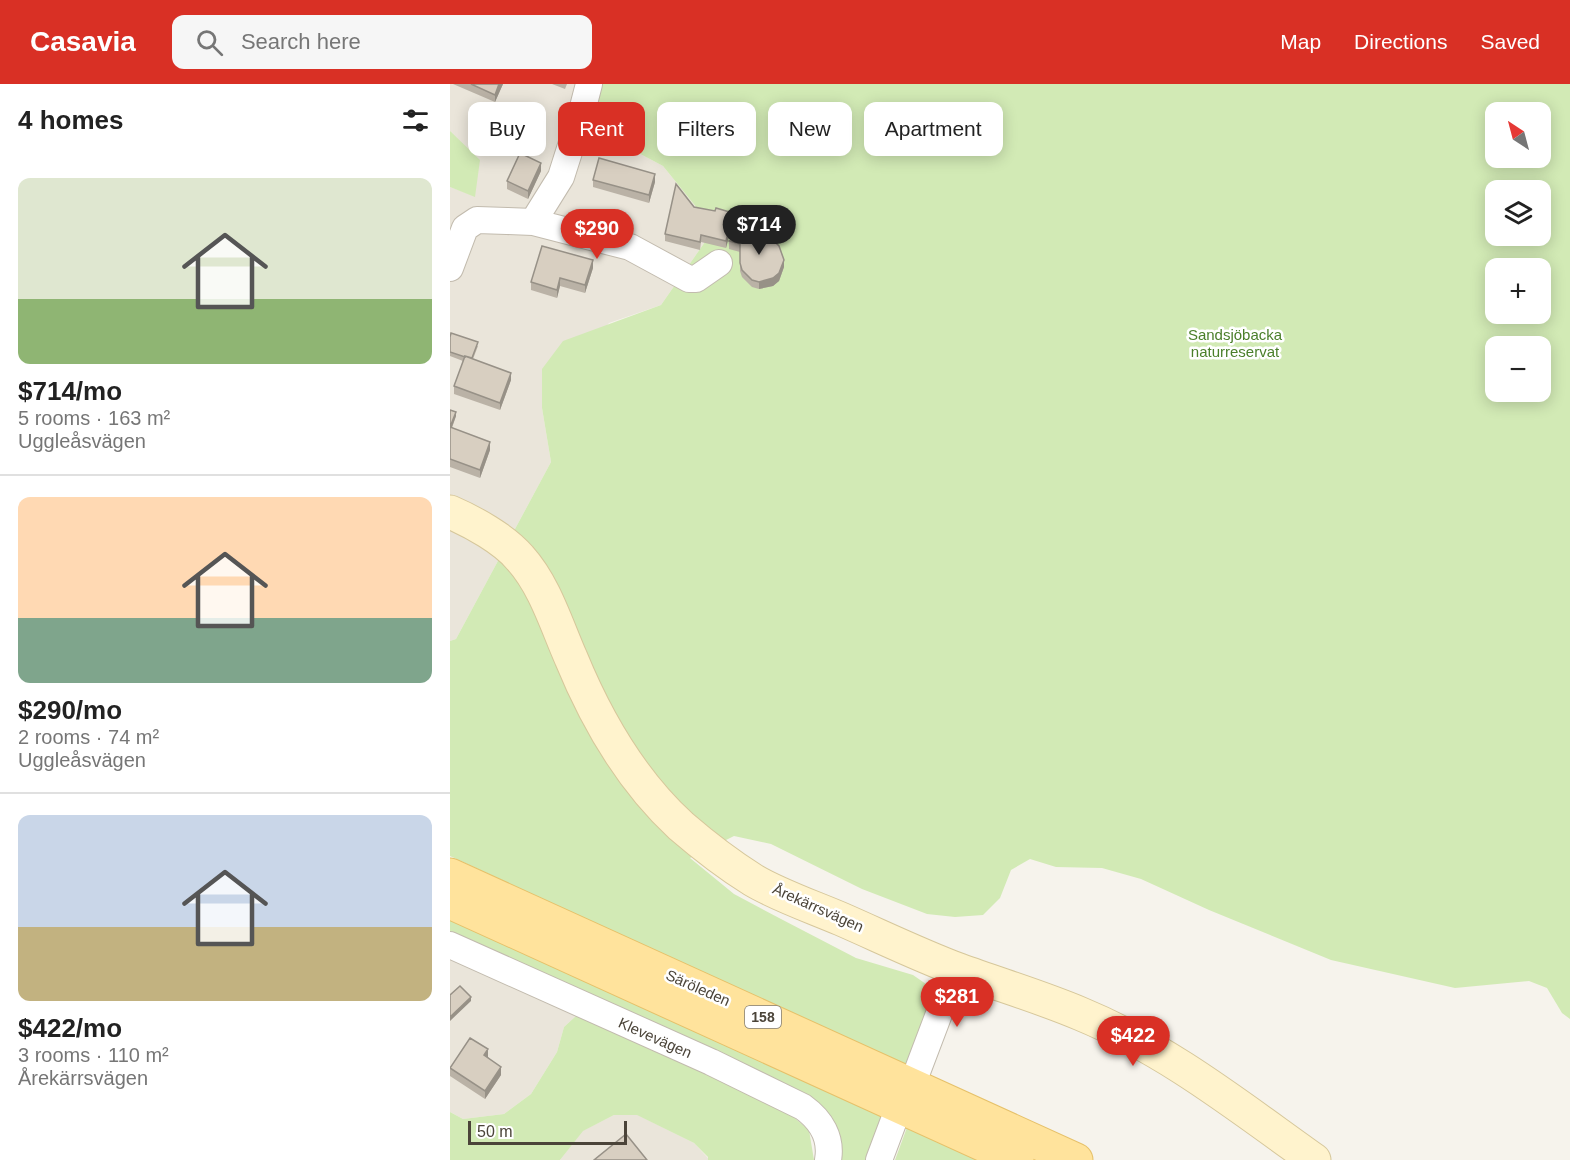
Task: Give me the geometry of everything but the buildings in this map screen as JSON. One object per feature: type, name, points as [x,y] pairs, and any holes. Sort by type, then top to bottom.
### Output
[{"type":"main road","name":"Säröleden","points":[[450,875],[1077,1160]]},
{"type":"main road","name":"Säröleden","points":[[450,902],[1017,1160]]},
{"type":"street","points":[[533,222],[561,177],[589,84]]},
{"type":"street","points":[[450,267],[465,228],[477,220],[533,222],[630,247],[689,279],[696,279],[719,263]]},
{"type":"street","name":"Årekärrsvägen","points":[[450,512],[481,528],[520,558],[540,585],[576,669],[605,728],[652,794],[681,826],[755,881],[956,969],[1080,1013],[1127,1034],[1174,1060],[1314,1160]]},
{"type":"street","name":"Klevevägen","points":[[450,945],[711,1062],[803,1107],[813,1114],[824,1130],[829,1142],[828,1160]]},
{"type":"street","points":[[917,1072],[956,969]]},
{"type":"street","points":[[879,1160],[894,1120]]},
{"type":"shaded area","points":[[450,84],[587,84],[595,102],[558,102],[558,156],[644,156],[663,166],[714,229],[661,305],[609,323],[542,408],[551,462],[456,639],[450,641],[450,187],[475,196],[450,131]]},
{"type":"shaded area","points":[[450,959],[577,1015],[564,1027],[557,1052],[531,1094],[504,1114],[463,1119],[450,1112]]},
{"type":"shaded area","points":[[614,1115],[638,1115],[694,1143],[708,1160],[560,1160],[582,1131]]},
{"type":"green space","name":"Sandsjöbacka naturreservat","points":[[587,84],[1570,84],[1570,1019],[1562,1013],[1547,988],[1529,981],[1455,988],[1331,960],[1209,910],[1141,879],[1102,868],[1056,867],[1030,859],[1011,870],[1000,898],[983,915],[955,917],[927,914],[862,889],[771,844],[734,836],[690,858],[734,894],[856,958],[913,975],[926,984],[932,998],[905,1067],[450,856],[450,641],[456,639],[551,462],[542,408],[542,369],[563,341],[661,305],[714,229],[663,166],[644,156],[645,102],[595,102]]},
{"type":"green space","points":[[450,131],[468,148],[468,156],[476,156],[480,160],[475,197],[450,187]]},
{"type":"green space","points":[[450,914],[889,1114],[869,1160],[836,1160],[834,1127],[450,938]]},
{"type":"green space","points":[[577,1015],[779,1105],[809,1130],[814,1160],[708,1160],[708,1157],[694,1143],[637,1115],[614,1115],[583,1131],[560,1160],[450,1160],[450,1112],[463,1119],[504,1114],[531,1094],[557,1052],[564,1027]]},
{"type":"green space","points":[[909,1122],[991,1160],[895,1160]]}]
